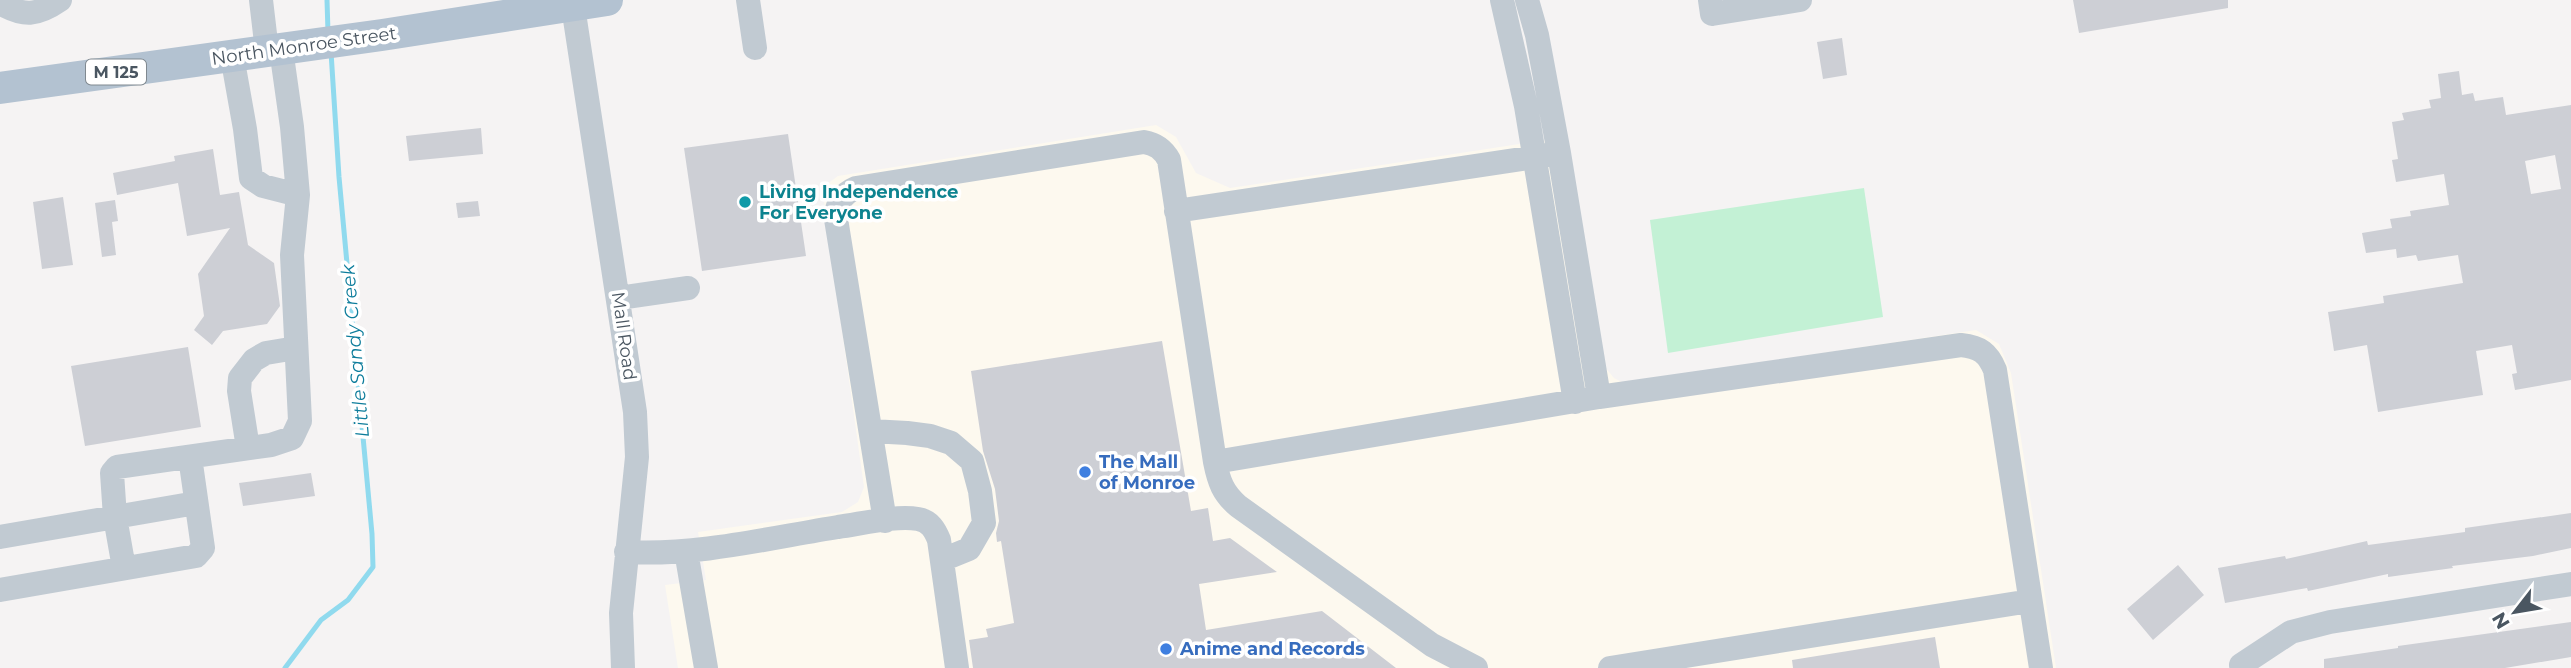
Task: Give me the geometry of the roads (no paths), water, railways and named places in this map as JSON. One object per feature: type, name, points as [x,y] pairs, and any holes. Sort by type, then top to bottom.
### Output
[{"type":"main road","name":"North Monroe Street","points":[[0,88],[382,35],[572,3],[607,0]]},
{"type":"street","points":[[0,3],[12,10],[32,14],[60,0]]},
{"type":"street","points":[[124,568],[115,517],[112,473],[117,467],[271,445],[292,438],[300,421],[292,255],[298,195],[292,127],[261,0]]},
{"type":"street","points":[[748,0],[755,48]]},
{"type":"street","points":[[1502,0],[1534,156],[1575,402]]},
{"type":"street","points":[[1527,0],[1537,35],[1559,153],[1599,397]]},
{"type":"street","points":[[1710,0],[1713,14],[1800,0]]},
{"type":"street","name":"Mall Road","points":[[572,3],[635,412],[637,457],[621,612],[623,668]]},
{"type":"street","points":[[232,56],[246,129],[251,178],[262,186],[298,195]]},
{"type":"street","points":[[885,521],[836,219],[839,202],[849,191],[856,188],[1144,142],[1154,144],[1161,148],[1169,160],[1215,462],[1219,483],[1224,492],[1238,506],[1432,645],[1476,668]]},
{"type":"street","points":[[1176,211],[1559,153]]},
{"type":"street","points":[[619,298],[688,288]]},
{"type":"street","points":[[1215,462],[1599,397],[1961,345],[1974,346],[1984,352],[1995,370],[2041,668]]},
{"type":"street","points":[[248,448],[239,391],[240,378],[254,360],[266,354],[296,348]]},
{"type":"street","points":[[871,431],[930,436],[951,443],[972,461],[980,491],[984,523],[969,549],[942,560]]},
{"type":"street","points":[[0,590],[196,556],[203,548],[190,457]]},
{"type":"street","points":[[0,537],[196,503]]},
{"type":"street","points":[[626,552],[686,551],[908,518],[928,523],[935,529],[939,540],[957,668]]},
{"type":"street","points":[[686,551],[706,668]]},
{"type":"street","points":[[2242,665],[2291,632],[2330,622],[2571,584]]},
{"type":"street","points":[[1610,668],[2030,601]]},
{"type":"waterway","name":"Little Sandy Creek","points":[[327,0],[328,32]]},
{"type":"waterway","name":"Little Sandy Creek","points":[[285,668],[321,620],[348,600],[373,567],[339,177],[331,52]]},
{"type":"place","name":"Living Independence For Everyone","points":[[745,202]]},
{"type":"place","name":"The Mall of Monroe","points":[[1085,472]]},
{"type":"place","name":"Anime and Records","points":[[1166,649]]}]
